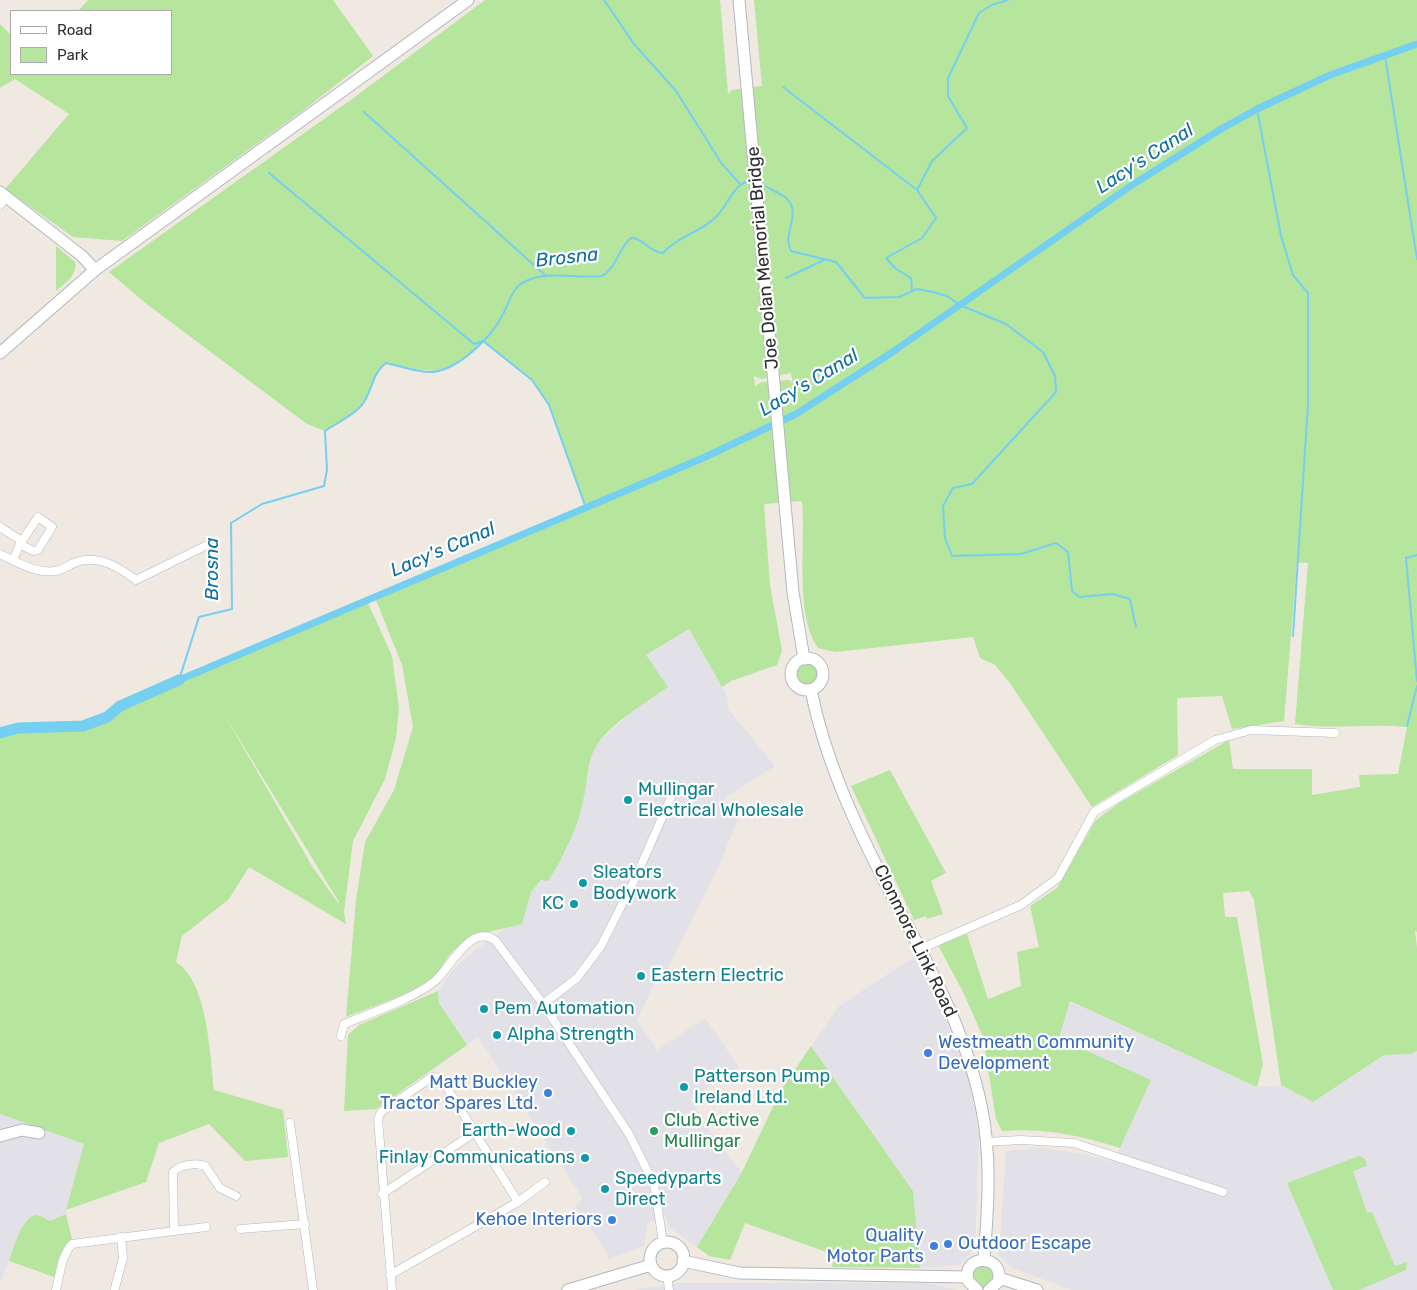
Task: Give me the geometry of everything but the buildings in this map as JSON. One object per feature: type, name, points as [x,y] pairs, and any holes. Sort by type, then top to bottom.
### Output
[{"type":"main road","points":[[0,353],[96,270],[468,0]]},
{"type":"main road","name":"Joe Dolan Memorial Bridge","points":[[739,0],[793,592],[804,659]]},
{"type":"main road","points":[[2,198],[82,256],[96,270]]},
{"type":"main road","points":[[804,659],[813,660],[822,670],[820,684],[811,690],[797,687],[792,679],[795,664],[804,659]]},
{"type":"main road","name":"Clonmore Link Road","points":[[811,690],[824,742],[837,778],[958,1029],[981,1104],[986,1142],[987,1183],[984,1259]]},
{"type":"main road","points":[[0,1136],[22,1130],[39,1133]]},
{"type":"main road","points":[[663,1242],[678,1246],[683,1260],[676,1272],[667,1275],[658,1272],[651,1265],[652,1251],[663,1242]]},
{"type":"main road","points":[[977,1290],[971,1285],[967,1277],[970,1266],[974,1262],[984,1259],[994,1263],[999,1278],[995,1286],[989,1290]]},
{"type":"main road","points":[[683,1260],[739,1273],[967,1277]]},
{"type":"main road","points":[[568,1290],[651,1265]]},
{"type":"main road","points":[[999,1278],[1037,1290]]},
{"type":"street","points":[[0,527],[22,541],[38,517],[52,527],[38,550],[33,551],[20,544],[13,560]]},
{"type":"street","points":[[0,554],[36,570],[54,571],[79,561],[95,560],[114,566],[136,580],[206,546]]},
{"type":"street","points":[[920,949],[1021,904],[1058,878],[1094,812],[1215,740],[1250,730],[1335,733]]},
{"type":"street","points":[[544,1004],[577,978],[601,946],[635,879],[672,795]]},
{"type":"street","points":[[341,1036],[344,1024],[429,986],[466,945],[479,937],[490,937],[496,940],[544,1004],[629,1134],[654,1184],[663,1242]]},
{"type":"street","points":[[392,1290],[382,1194],[378,1119],[380,1112],[432,1077],[441,1078],[518,1202]]},
{"type":"street","points":[[290,1123],[313,1290]]},
{"type":"street","points":[[382,1194],[474,1133]]},
{"type":"street","points":[[986,1142],[1021,1140],[1074,1143],[1223,1192]]},
{"type":"street","points":[[174,1230],[173,1172],[176,1169],[190,1164],[201,1164],[205,1166],[220,1188],[236,1196]]},
{"type":"street","points":[[390,1274],[518,1202],[545,1182]]},
{"type":"street","points":[[240,1229],[305,1224]]},
{"type":"street","points":[[56,1290],[67,1250],[72,1244],[206,1227]]},
{"type":"street","points":[[115,1288],[123,1258],[121,1237]]},
{"type":"street","points":[[667,1275],[669,1290]]},
{"type":"shaded area","points":[[689,629],[727,696],[729,710],[775,766],[729,795],[723,801],[742,810],[720,863],[666,972],[661,970],[637,1020],[657,1050],[705,1018],[739,1067],[690,1099],[721,1148],[742,1172],[697,1247],[670,1228],[665,1215],[648,1223],[644,1246],[608,1259],[606,1251],[575,1206],[583,1199],[478,1037],[467,1045],[439,1002],[438,991],[456,966],[474,951],[504,929],[522,924],[531,892],[565,855],[584,798],[591,758],[596,744],[634,710],[668,687],[645,656]]},
{"type":"shaded area","points":[[914,957],[945,1017],[969,1080],[979,1136],[975,1248],[960,1265],[920,1268],[913,1191],[811,1046],[839,1006]]},
{"type":"shaded area","points":[[1069,1001],[1257,1087],[1281,1085],[1313,1102],[1384,1055],[1411,1054],[1417,1051],[1417,1290],[1072,1290],[1012,1268],[999,1255],[1006,1151],[1040,1148],[1079,1153],[1114,1162],[1150,1080],[1059,1038]]},
{"type":"shaded area","points":[[0,1114],[84,1144],[66,1214],[50,1221],[38,1215],[30,1217],[24,1223],[0,1283]]},
{"type":"shaded area","points":[[677,1283],[925,1283],[959,1290],[634,1290]]},
{"type":"green space","points":[[88,0],[333,0],[373,56],[301,112],[122,241],[73,237],[5,189],[69,114],[15,79],[0,88],[0,24],[10,34],[10,75],[172,75],[172,10],[79,10]]},
{"type":"green space","points":[[485,0],[720,0],[728,94],[732,90],[762,86],[754,0],[1417,0],[1417,932],[1415,931],[1417,948],[1417,1051],[1411,1054],[1384,1055],[1313,1102],[1281,1085],[1254,900],[1249,891],[1223,893],[1225,917],[1237,917],[1263,1064],[1257,1087],[1070,1001],[1059,1038],[1151,1080],[1120,1148],[1090,1139],[1062,1134],[1018,1130],[1002,1131],[996,1119],[983,1037],[963,992],[938,945],[967,934],[988,999],[1021,986],[1017,952],[1039,947],[1030,906],[1057,888],[1096,820],[1119,803],[1229,740],[1233,769],[1312,769],[1312,795],[1360,787],[1359,775],[1398,774],[1407,727],[1309,726],[1295,724],[1308,563],[1297,562],[1284,721],[1232,729],[1222,696],[1177,698],[1178,755],[1092,807],[1010,683],[995,665],[980,658],[973,637],[835,652],[818,648],[811,634],[803,597],[802,501],[764,504],[770,585],[782,651],[777,665],[731,681],[722,687],[689,629],[646,655],[668,687],[620,721],[597,745],[591,757],[581,808],[570,840],[548,881],[541,880],[531,892],[522,924],[483,934],[466,941],[449,955],[433,977],[423,984],[402,995],[346,1017],[356,900],[365,842],[394,790],[413,727],[402,665],[376,600],[585,508],[549,405],[532,380],[483,341],[459,362],[439,370],[416,369],[386,363],[377,372],[368,395],[361,406],[325,431],[307,424],[148,305],[109,272],[352,99]],"holes":[[[1373,61],[1289,95],[1330,75]],[[791,373],[793,384],[790,380],[761,382],[755,387],[754,376],[761,379]]]},
{"type":"green space","points":[[56,246],[75,262],[75,267],[73,275],[56,291]]},
{"type":"green space","points":[[368,603],[392,656],[399,708],[396,738],[385,779],[353,841],[344,912],[346,924],[249,867],[229,899],[182,936],[176,962],[187,972],[201,1002],[209,1039],[214,1090],[283,1110],[288,1157],[245,1161],[209,1124],[159,1143],[146,1182],[66,1210],[84,1144],[0,1114],[0,733],[18,728],[83,726],[107,717],[120,706]],"holes":[[[222,711],[339,902],[312,866]]]},
{"type":"green space","points":[[808,663],[816,666],[819,674],[816,682],[808,685],[800,682],[797,674],[800,666]]},
{"type":"green space","points":[[890,770],[946,873],[931,881],[943,914],[927,919],[926,916],[914,920],[851,786]]},
{"type":"green space","points":[[438,991],[439,1003],[467,1045],[376,1109],[344,1111],[348,1035],[359,1025]]},
{"type":"green space","points":[[811,1046],[913,1191],[920,1268],[832,1267],[835,1255],[745,1223],[730,1260],[709,1256],[697,1247],[742,1172],[781,1090]]},
{"type":"green space","points":[[1359,1156],[1365,1159],[1367,1166],[1353,1171],[1367,1213],[1372,1212],[1395,1266],[1407,1262],[1406,1270],[1359,1290],[1333,1290],[1287,1183]]},
{"type":"green space","points":[[66,1214],[72,1240],[59,1257],[54,1277],[9,1261],[26,1221],[36,1215],[50,1221]]},
{"type":"green space","points":[[988,1264],[996,1276],[987,1287],[983,1287],[974,1282],[972,1273],[973,1269]]},
{"type":"waterway","points":[[604,0],[634,44],[676,91],[722,164],[740,184]]},
{"type":"waterway","name":"Brosna","points":[[912,291],[911,278],[896,269],[886,258],[922,238],[936,218],[917,190],[932,161],[967,128],[948,96],[948,78],[979,13],[992,5],[1008,0]]},
{"type":"waterway","name":"Lacy's Canal","points":[[179,680],[703,458],[796,414],[891,353],[1132,185],[1221,129],[1257,109],[1330,75],[1417,44]]},
{"type":"waterway","points":[[1385,56],[1417,259]]},
{"type":"waterway","points":[[783,87],[917,190]]},
{"type":"waterway","points":[[1257,109],[1281,236],[1293,275],[1308,293],[1308,404],[1293,636]]},
{"type":"waterway","points":[[364,112],[546,276]]},
{"type":"waterway","points":[[269,173],[474,344],[483,341],[532,380],[549,405],[586,508]]},
{"type":"waterway","name":"Brosna","points":[[179,680],[199,617],[232,609],[231,523],[262,504],[324,486],[327,470],[325,431],[361,406],[381,367],[386,363],[427,372],[449,367],[460,361],[482,343],[498,323],[514,291],[521,284],[535,278],[554,275],[602,276],[611,268],[623,247],[631,238],[640,240],[654,251],[663,253],[676,242],[711,221],[721,212],[736,189],[745,182],[751,181]]},
{"type":"waterway","points":[[760,183],[785,197],[790,203],[793,210],[789,237],[791,251],[836,262],[865,298],[899,297],[917,289],[947,296],[960,305],[1006,324],[1043,352],[1055,376],[1056,392],[972,484],[953,488],[943,506],[945,538],[952,556],[1021,554],[1056,543],[1068,552],[1072,591],[1079,597],[1113,594],[1130,599],[1136,627]]},
{"type":"waterway","points":[[786,278],[824,260]]},
{"type":"waterway","points":[[1417,555],[1406,558],[1417,681]]},
{"type":"waterway","name":"Brosna","points":[[0,733],[18,728],[83,726],[107,717],[120,706],[179,680]]},
{"type":"waterway","points":[[1407,726],[1417,686]]},
{"type":"place","name":"Mullingar Electrical Wholesale","points":[[628,800]]},
{"type":"place","name":"Sleators Bodywork","points":[[583,883]]},
{"type":"place","name":"KC","points":[[574,904]]},
{"type":"place","name":"Eastern Electric","points":[[641,976]]},
{"type":"place","name":"Pem Automation","points":[[484,1009]]},
{"type":"place","name":"Alpha Strength","points":[[497,1035]]},
{"type":"place","name":"Westmeath Community Development","points":[[928,1053]]},
{"type":"place","name":"Patterson Pump Ireland Ltd.","points":[[684,1087]]},
{"type":"place","name":"Matt Buckley Tractor Spares Ltd.","points":[[548,1093]]},
{"type":"place","name":"Earth-Wood","points":[[571,1131]]},
{"type":"place","name":"Club Active Mullingar","points":[[654,1131]]},
{"type":"place","name":"Finlay Communications","points":[[585,1158]]},
{"type":"place","name":"Speedyparts Direct","points":[[605,1189]]},
{"type":"place","name":"Kehoe Interiors","points":[[612,1220]]},
{"type":"place","name":"Outdoor Escape","points":[[948,1244]]},
{"type":"place","name":"Quality Motor Parts","points":[[934,1246]]}]
